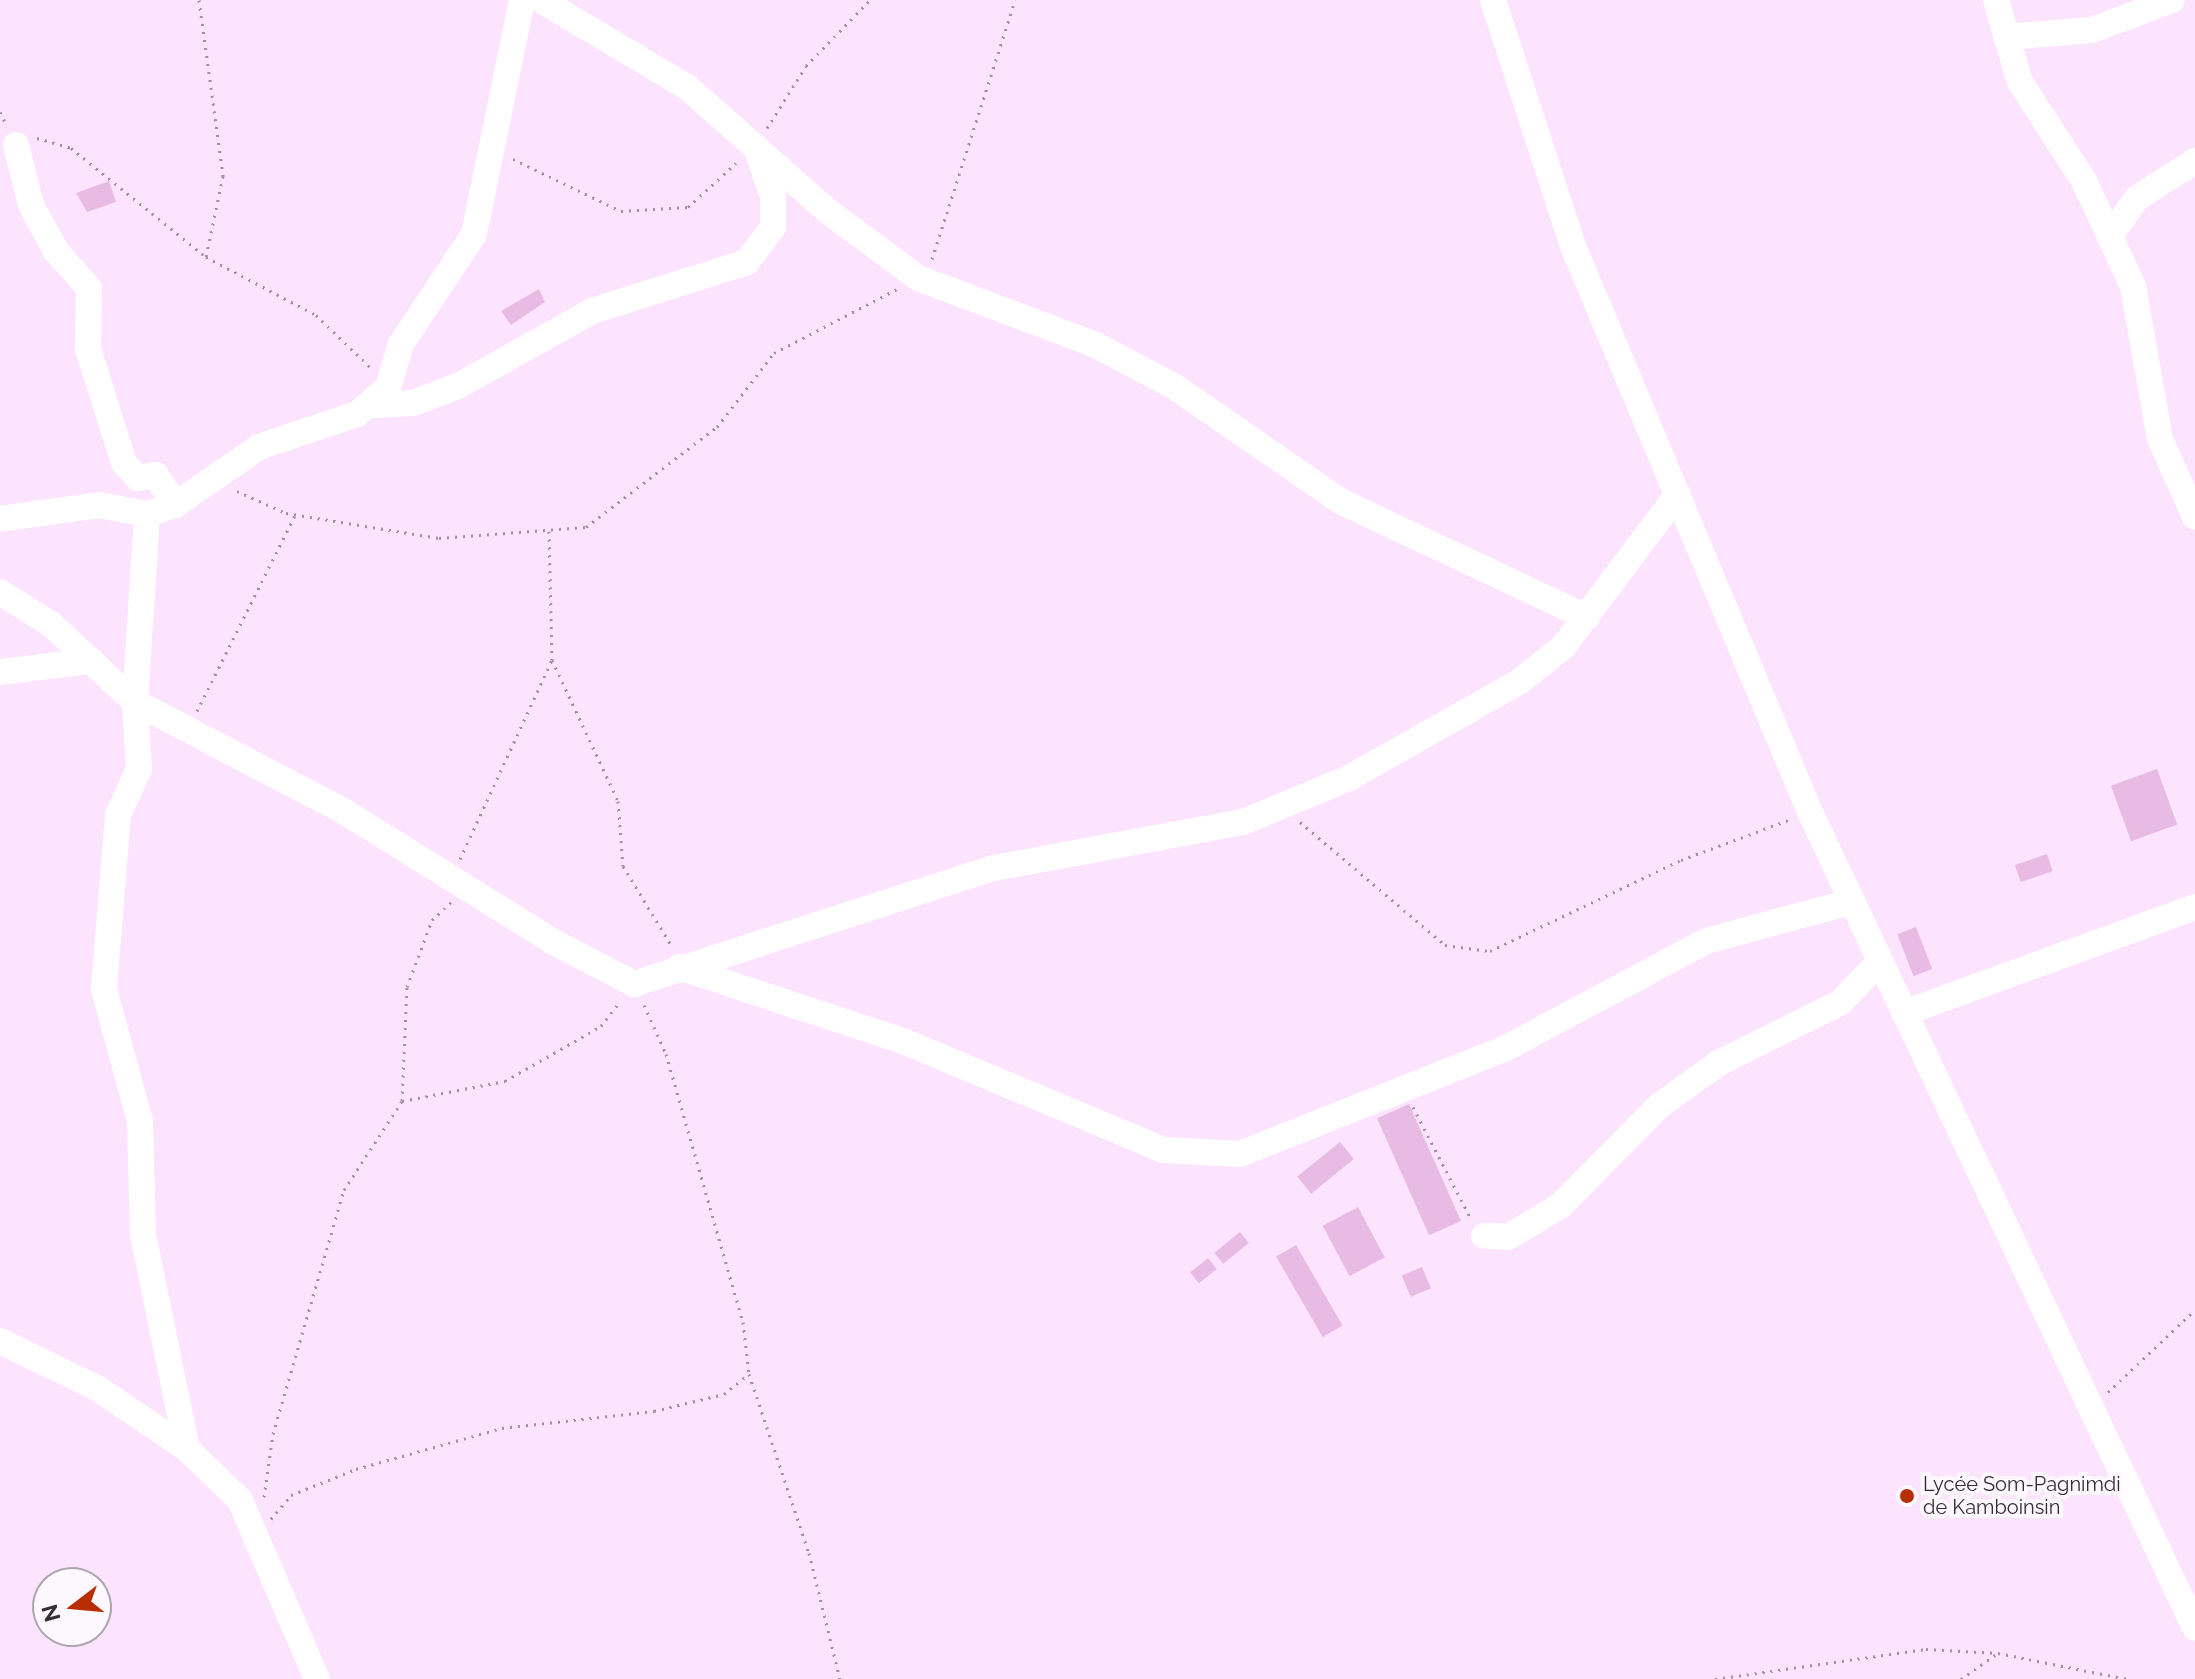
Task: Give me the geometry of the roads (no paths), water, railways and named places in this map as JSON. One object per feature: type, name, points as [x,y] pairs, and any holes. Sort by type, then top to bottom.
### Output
[{"type":"street","points":[[381,396],[401,344],[474,234],[494,154],[522,0]]},
{"type":"street","points":[[541,0],[687,87],[918,278],[1096,345],[1175,387],[1340,501],[1587,617]]},
{"type":"street","points":[[1493,0],[1573,246],[1810,812],[2089,1409],[2195,1628]]},
{"type":"street","points":[[1996,0],[2030,102],[2112,233],[2141,313],[2160,439],[2195,517]]},
{"type":"street","points":[[2006,37],[2092,30],[2168,1]]},
{"type":"street","points":[[16,145],[31,205],[56,251],[89,288],[88,349],[124,463],[138,478],[156,475],[175,505]]},
{"type":"street","points":[[0,519],[99,505],[147,514],[175,505],[209,478],[259,447],[381,396],[413,403],[458,386],[592,311],[747,262],[773,227],[773,197],[755,146]]},
{"type":"street","points":[[2112,233],[2137,198],[2195,161]]},
{"type":"street","points":[[0,592],[91,661],[135,702],[345,812],[458,885],[634,984],[994,868],[1100,845],[1159,841],[1283,808],[1519,682],[1587,617],[1678,494]]},
{"type":"street","points":[[147,514],[135,702],[139,769],[118,815],[104,989],[140,1121],[143,1234],[187,1449]]},
{"type":"street","points":[[0,672],[91,661]]},
{"type":"street","points":[[679,967],[903,1041],[1164,1150],[1240,1154],[1404,1084],[1506,1048],[1706,941],[1851,902]]},
{"type":"street","points":[[1904,1013],[2195,907]]},
{"type":"street","points":[[1484,1236],[1508,1237],[1560,1206],[1659,1106],[1719,1063],[1840,1003],[1879,962]]},
{"type":"street","points":[[0,1341],[97,1388],[187,1449],[240,1500],[258,1535],[280,1604],[317,1679]]},
{"type":"place","name":"Lycée Som-Pagnimdi de Kamboinsin","points":[[1907,1496]]}]
